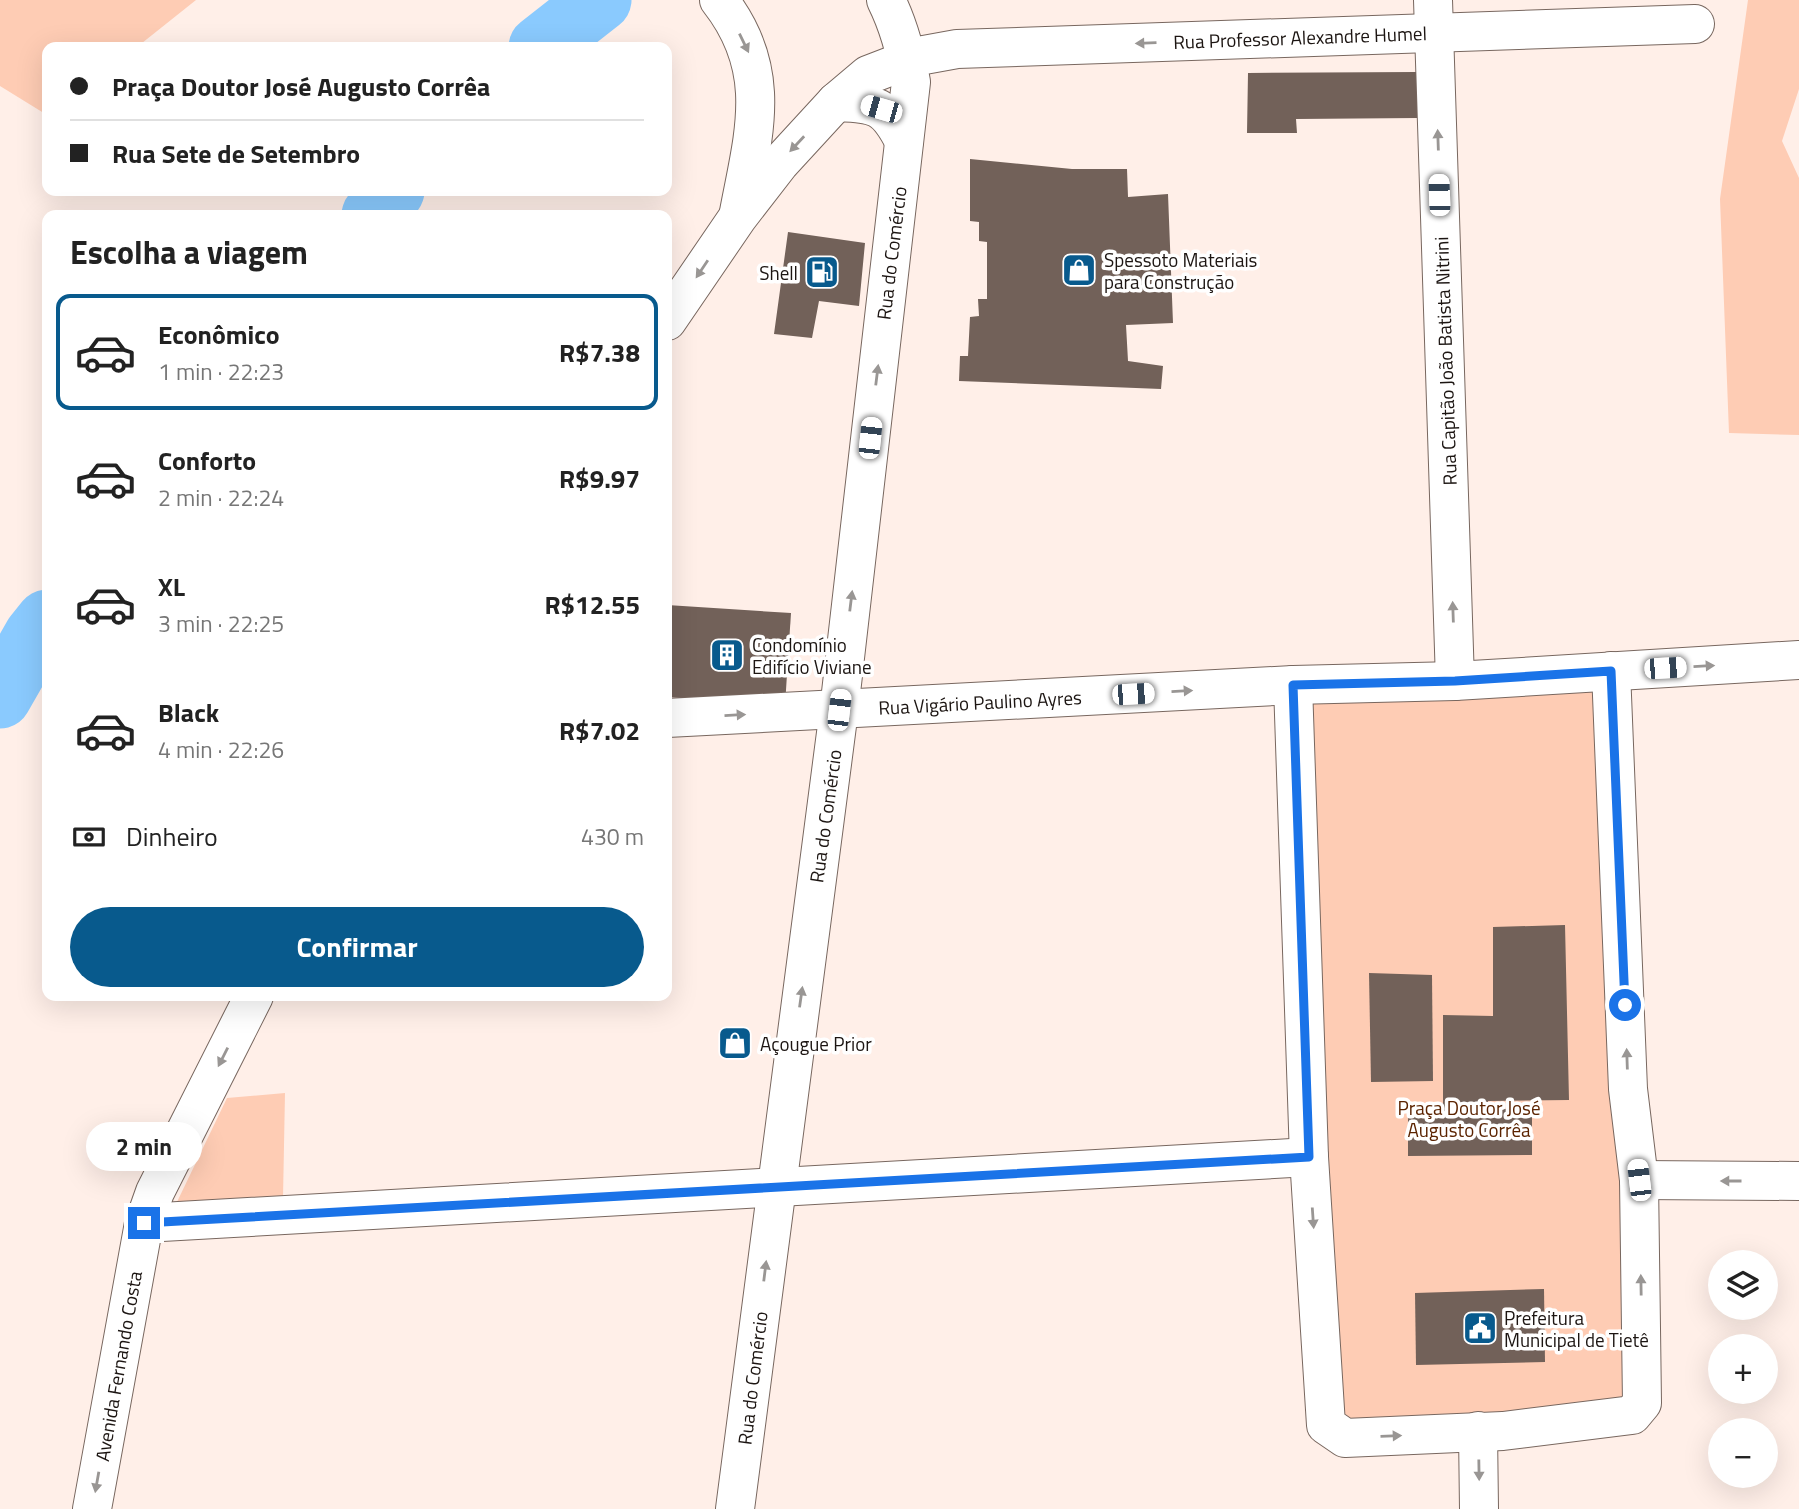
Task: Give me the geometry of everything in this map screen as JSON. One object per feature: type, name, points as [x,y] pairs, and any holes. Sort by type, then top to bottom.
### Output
[{"type":"street","points":[[719,0],[748,50],[757,90],[755,122],[738,217]]},
{"type":"street","name":"Rua do Comércio","points":[[736,1509],[775,1187],[839,710],[911,82],[895,19],[886,0]]},
{"type":"street","name":"Rua Professor Alexandre Humel","points":[[907,60],[957,49],[1434,17],[1695,24]]},
{"type":"street","name":"Rua Capitão João Batista Nitrini","points":[[1434,17],[1455,681]]},
{"type":"street","points":[[672,314],[738,217],[779,164],[836,102],[868,75],[907,60]]},
{"type":"street","points":[[836,102],[862,103],[881,109],[894,122],[904,141]]},
{"type":"street","points":[[1611,671],[1628,1089],[1639,1180],[1642,1403],[1632,1415],[1503,1431],[1345,1438],[1326,1425],[1309,1157],[1293,685],[1455,681],[1611,671],[1799,660]]},
{"type":"street","name":"Rua Vigário Paulino Ayres","points":[[672,718],[1293,685]]},
{"type":"street","name":"Avenida Fernando Costa","points":[[92,1509],[144,1223],[155,1192],[251,1001]]},
{"type":"street","points":[[144,1223],[1309,1157]]},
{"type":"street","points":[[1639,1180],[1799,1181]]},
{"type":"street","points":[[1478,1431],[1479,1509]]},
{"type":"green space","points":[[0,0],[196,0],[143,42],[42,42],[42,112],[0,86]]},
{"type":"green space","points":[[1748,0],[1799,0],[1799,89],[1782,141],[1799,178],[1799,435],[1729,433],[1720,199]]},
{"type":"green space","name":"Praça Doutor José Augusto Corrêa","points":[[1605,685],[1637,1404],[1331,1422],[1298,695]]},
{"type":"green space","points":[[285,1093],[283,1198],[176,1204],[227,1098]]},
{"type":"building","points":[[1417,72],[1418,118],[1296,119],[1297,133],[1247,133],[1248,73]]},
{"type":"building","name":"Spessoto Materiais para Construção","points":[[970,159],[1072,169],[1127,169],[1128,197],[1168,194],[1173,323],[1126,325],[1128,361],[1163,366],[1161,389],[959,381],[960,356],[968,356],[970,317],[979,316],[978,299],[987,299],[987,242],[979,241],[979,222],[970,221]]},
{"type":"building","name":"Shell","points":[[788,232],[865,243],[859,306],[819,301],[812,338],[774,334]]},
{"type":"building","name":"Condomínio Edifício Viviane","points":[[672,605],[791,613],[785,705],[672,697]]},
{"type":"building","points":[[1565,925],[1569,1100],[1488,1101],[1488,1109],[1532,1109],[1532,1155],[1408,1156],[1408,1103],[1443,1103],[1443,1015],[1493,1016],[1493,927]]},
{"type":"building","points":[[1369,973],[1432,975],[1433,1081],[1371,1082]]},
{"type":"building","name":"Prefeitura Municipal de Tietê","points":[[1544,1289],[1545,1362],[1416,1365],[1415,1293]]},
{"type":"waterway","points":[[546,42],[600,0]]},
{"type":"waterway","points":[[377,210],[389,196]]},
{"type":"waterway","points":[[0,697],[42,627]]},
{"type":"place","name":"Spessoto Materiais para Construção","points":[[1079,270]]},
{"type":"place","name":"Shell","points":[[822,272]]},
{"type":"place","name":"Condomínio Edifício Viviane","points":[[727,655]]},
{"type":"place","name":"Açougue Prior","points":[[735,1043]]},
{"type":"place","name":"Prefeitura Municipal de Tietê","points":[[1480,1328]]},
{"type":"route","points":[[144,1223],[1309,1157],[1293,685],[1455,681],[1611,671],[1625,1005]]}]
